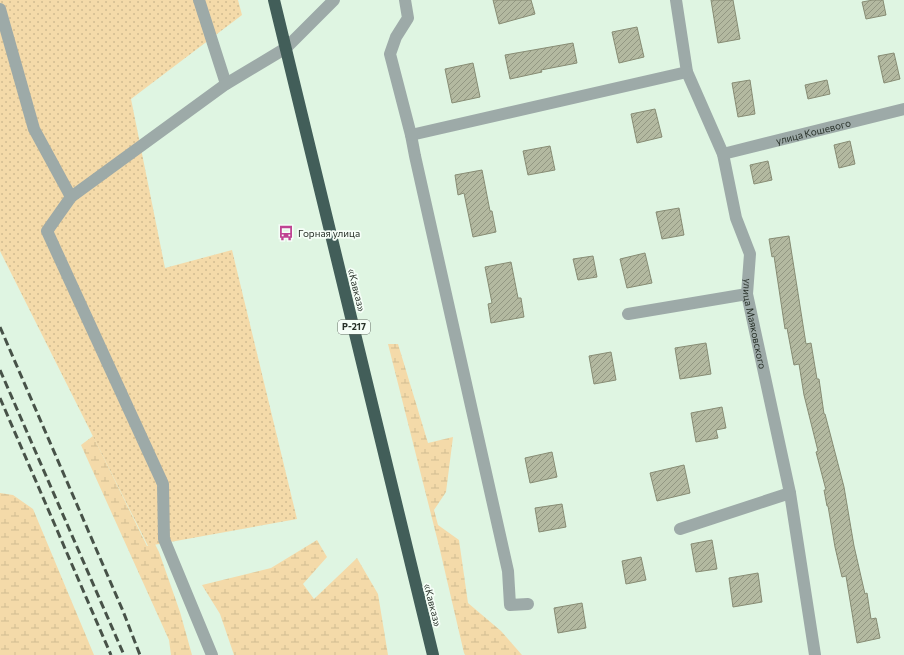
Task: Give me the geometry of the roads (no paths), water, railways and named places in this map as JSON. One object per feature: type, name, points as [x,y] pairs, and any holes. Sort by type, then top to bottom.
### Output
[{"type":"highway","name":"«Кавказ»","points":[[274,0],[301,106],[433,655]]},
{"type":"street","points":[[199,0],[226,84]]},
{"type":"street","points":[[212,655],[164,539],[164,484],[47,231],[71,197],[226,84],[286,48],[334,0]]},
{"type":"street","points":[[405,0],[408,18],[396,37],[390,54],[411,135],[452,327],[508,571],[510,605],[528,604]]},
{"type":"street","name":"улица Маяковского","points":[[676,0],[687,72],[724,154],[736,218],[750,254],[747,294],[790,493],[814,655]]},
{"type":"street","points":[[0,9],[34,129],[71,197]]},
{"type":"street","points":[[411,135],[687,72]]},
{"type":"street","name":"улица Кошевого","points":[[724,154],[904,109]]},
{"type":"street","points":[[628,314],[747,294]]},
{"type":"street","points":[[680,530],[790,493]]},
{"type":"railway","points":[[0,327],[123,611],[140,655]]},
{"type":"railway","points":[[0,370],[124,655]]},
{"type":"railway","points":[[0,398],[111,655]]},
{"type":"place","name":"Горная улица","points":[[286,233]]}]
